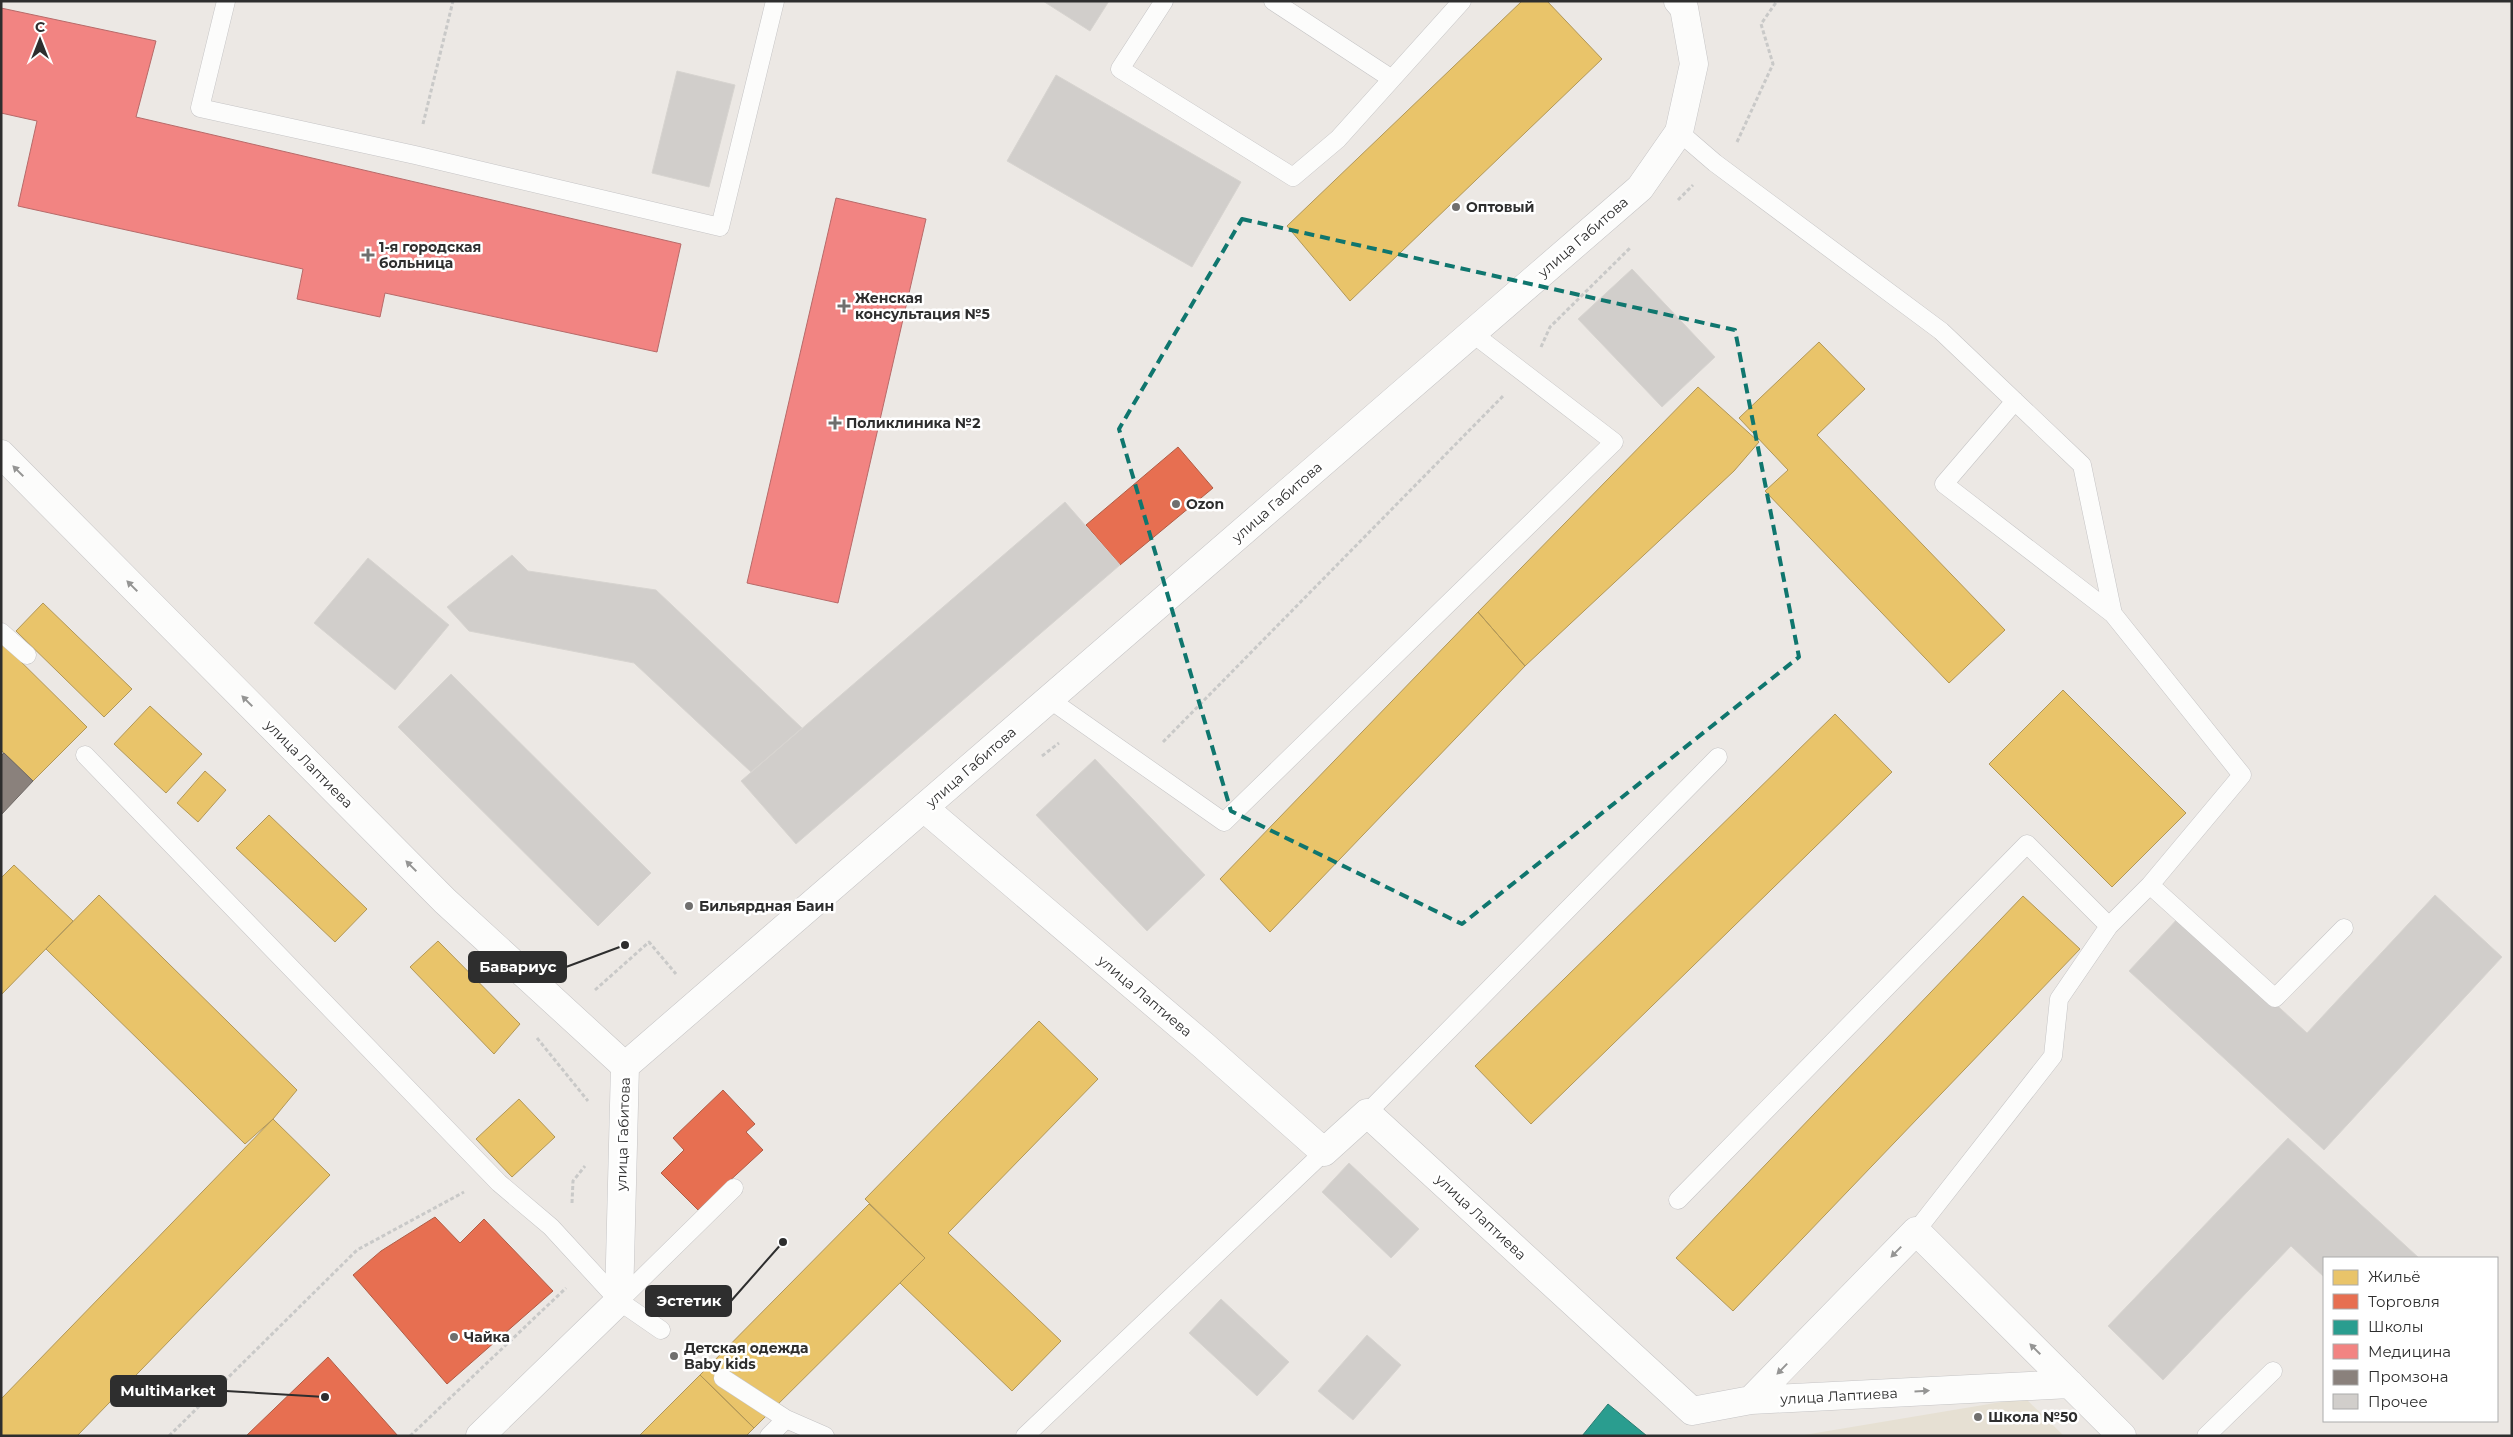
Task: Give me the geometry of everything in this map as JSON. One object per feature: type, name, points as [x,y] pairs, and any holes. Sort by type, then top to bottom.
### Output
[{"type":"street","points":[[1678,1],[1684,8],[1694,64],[1679,132]]},
{"type":"street","name":"улица Габитова","points":[[619,1301],[625,1066],[1640,188],[1679,132]]},
{"type":"street","name":"улица Лаптиева","points":[[1,454],[445,901],[524,971],[625,1066]]},
{"type":"street","name":"улица Лаптиева","points":[[924,808],[1196,1038],[1324,1152]]},
{"type":"street","points":[[1324,1152],[1367,1113]]},
{"type":"street","name":"улица Лаптиева","points":[[1367,1113],[1692,1411],[1751,1400],[2070,1384]]},
{"type":"street","points":[[1751,1400],[1916,1231],[2122,1436]]},
{"type":"street","points":[[480,1436],[619,1301]]},
{"type":"lane","points":[[226,1],[200,108],[415,155],[720,227],[775,1]]},
{"type":"lane","points":[[1164,1],[1120,69],[1293,178],[1338,139],[1462,1]]},
{"type":"lane","points":[[1273,1],[1392,80]]},
{"type":"lane","points":[[1679,132],[1715,163],[1941,331],[2082,464],[2113,614]]},
{"type":"lane","points":[[1049,699],[1224,822],[1614,442],[1472,333]]},
{"type":"lane","points":[[1916,1231],[2053,1056],[2059,999],[2109,926],[2150,886],[2242,775],[2113,614],[1944,484],[2015,401]]},
{"type":"lane","points":[[1,632],[27,655]]},
{"type":"lane","points":[[85,755],[493,1176],[551,1227],[619,1301],[661,1330]]},
{"type":"lane","points":[[1367,1113],[1718,757]]},
{"type":"lane","points":[[1678,1200],[2028,844],[2109,926]]},
{"type":"lane","points":[[2150,886],[2275,998],[2344,928]]},
{"type":"lane","points":[[1025,1436],[1324,1152]]},
{"type":"lane","points":[[619,1301],[734,1188]]},
{"type":"lane","points":[[2206,1436],[2273,1371]]},
{"type":"lane","points":[[722,1378],[786,1419],[825,1436]]},
{"type":"lane","points":[[769,1436],[786,1419]]},
{"type":"path","points":[[415,155],[453,1]]},
{"type":"path","points":[[169,1436],[357,1250],[493,1176]]},
{"type":"highlighted area","points":[[1242,219],[1735,330],[1799,657],[1462,924],[1231,811],[1119,429]]},
{"type":"shaded area","name":"Школа №50","points":[[2025,1398],[2064,1436],[1798,1436]]},
{"type":"building: Жильё","points":[[1522,1],[1547,1],[1602,59],[1350,301],[1287,226]]},
{"type":"building: Жильё","points":[[1819,342],[1865,389],[1817,435],[2005,630],[1949,683],[1765,491],[1788,470],[1739,418]]},
{"type":"building: Жильё","points":[[1698,387],[1759,442],[1734,471],[1525,666],[1478,612]]},
{"type":"building: Жильё","points":[[43,603],[132,689],[104,717],[16,631]]},
{"type":"building: Жильё","points":[[1478,612],[1525,666],[1270,932],[1220,879]]},
{"type":"building: Жильё","points":[[1,642],[87,727],[33,781],[1,750]]},
{"type":"building: Жильё","points":[[2063,690],[2186,813],[2112,887],[1989,764]]},
{"type":"building: Жильё","points":[[150,706],[202,754],[166,793],[114,744]]},
{"type":"building: Жильё","points":[[1835,714],[1892,772],[1531,1124],[1475,1066]]},
{"type":"building: Жильё","points":[[205,771],[226,790],[198,822],[177,803]]},
{"type":"building: Жильё","points":[[269,815],[367,909],[335,942],[236,848]]},
{"type":"building: Жильё","points":[[14,865],[73,921],[1,995],[1,878]]},
{"type":"building: Жильё","points":[[99,895],[297,1090],[273,1119],[245,1144],[46,949]]},
{"type":"building: Жильё","points":[[2023,896],[2080,949],[1733,1311],[1676,1258]]},
{"type":"building: Жильё","points":[[438,941],[520,1024],[494,1054],[410,967]]},
{"type":"building: Жильё","points":[[1039,1021],[1098,1079],[948,1233],[1061,1341],[1012,1391],[900,1283],[925,1258],[865,1199]]},
{"type":"building: Жильё","points":[[519,1099],[555,1137],[512,1177],[476,1139]]},
{"type":"building: Жильё","points":[[273,1119],[330,1175],[77,1436],[1,1436],[1,1399]]},
{"type":"building: Жильё","points":[[869,1204],[925,1258],[754,1428],[700,1375]]},
{"type":"building: Жильё","points":[[700,1375],[754,1428],[746,1436],[639,1436]]},
{"type":"building: Торговля","points":[[1178,447],[1213,488],[1120,565],[1086,525]]},
{"type":"building: Торговля","points":[[723,1090],[755,1124],[746,1132],[763,1150],[698,1210],[661,1173],[684,1150],[673,1138]]},
{"type":"building: Торговля","name":"Чайка","points":[[435,1217],[460,1243],[484,1219],[553,1291],[447,1384],[353,1275],[381,1251]]},
{"type":"building: Торговля","points":[[328,1357],[398,1436],[246,1436]]},
{"type":"building: Школы","points":[[1608,1404],[1647,1436],[1582,1436]]},
{"type":"building: Медицина","points":[[1,8],[156,41],[136,117],[681,244],[657,352],[385,293],[380,317],[297,299],[303,269],[18,206],[37,121],[1,113]]},
{"type":"building: Медицина","points":[[836,198],[926,219],[838,603],[747,583]]},
{"type":"building: Промзона","points":[[4,753],[33,781],[1,815],[1,756]]},
{"type":"building: Прочее","points":[[1043,1],[1109,1],[1090,31]]},
{"type":"building: Прочее","points":[[677,71],[735,85],[709,187],[652,173]]},
{"type":"building: Прочее","points":[[1056,75],[1241,182],[1192,267],[1007,161]]},
{"type":"building: Прочее","points":[[1632,269],[1715,357],[1662,407],[1578,319]]},
{"type":"building: Прочее","points":[[1065,502],[1120,565],[796,844],[741,781]]},
{"type":"building: Прочее","points":[[512,555],[528,571],[656,590],[802,728],[751,772],[634,663],[469,631],[447,607]]},
{"type":"building: Прочее","points":[[368,558],[449,625],[395,690],[314,623]]},
{"type":"building: Прочее","points":[[451,674],[651,873],[598,926],[398,727]]},
{"type":"building: Прочее","points":[[1095,759],[1205,875],[1147,931],[1036,815]]},
{"type":"building: Прочее","points":[[2435,895],[2502,957],[2324,1150],[2129,971],[2180,916],[2307,1033]]},
{"type":"building: Прочее","points":[[2288,1138],[2418,1257],[2323,1257],[2323,1276],[2291,1246],[2163,1380],[2108,1326]]},
{"type":"building: Прочее","points":[[1349,1163],[1419,1229],[1391,1258],[1322,1192]]},
{"type":"building: Прочее","points":[[1221,1299],[1289,1362],[1257,1396],[1189,1333]]},
{"type":"building: Прочее","points":[[1367,1335],[1401,1365],[1353,1420],[1318,1391]]},
{"type":"place","name":"Оптовый","points":[[1456,207]]},
{"type":"place","name":"1-я городская больница","points":[[368,255]]},
{"type":"place","name":"Женская консультация №5","points":[[844,306]]},
{"type":"place","name":"Поликлиника №2","points":[[835,423]]},
{"type":"place","name":"Ozon","points":[[1176,504]]},
{"type":"place","name":"Бильярдная Баин","points":[[689,906]]},
{"type":"place","name":"Бавариус","points":[[625,945]]},
{"type":"place","name":"Эстетик","points":[[783,1242]]},
{"type":"place","name":"Чайка","points":[[454,1337]]},
{"type":"place","name":"Детская одежда Baby kids","points":[[674,1356]]},
{"type":"place","name":"MultiMarket","points":[[325,1397]]},
{"type":"place","name":"Школа №50","points":[[1978,1417]]}]
